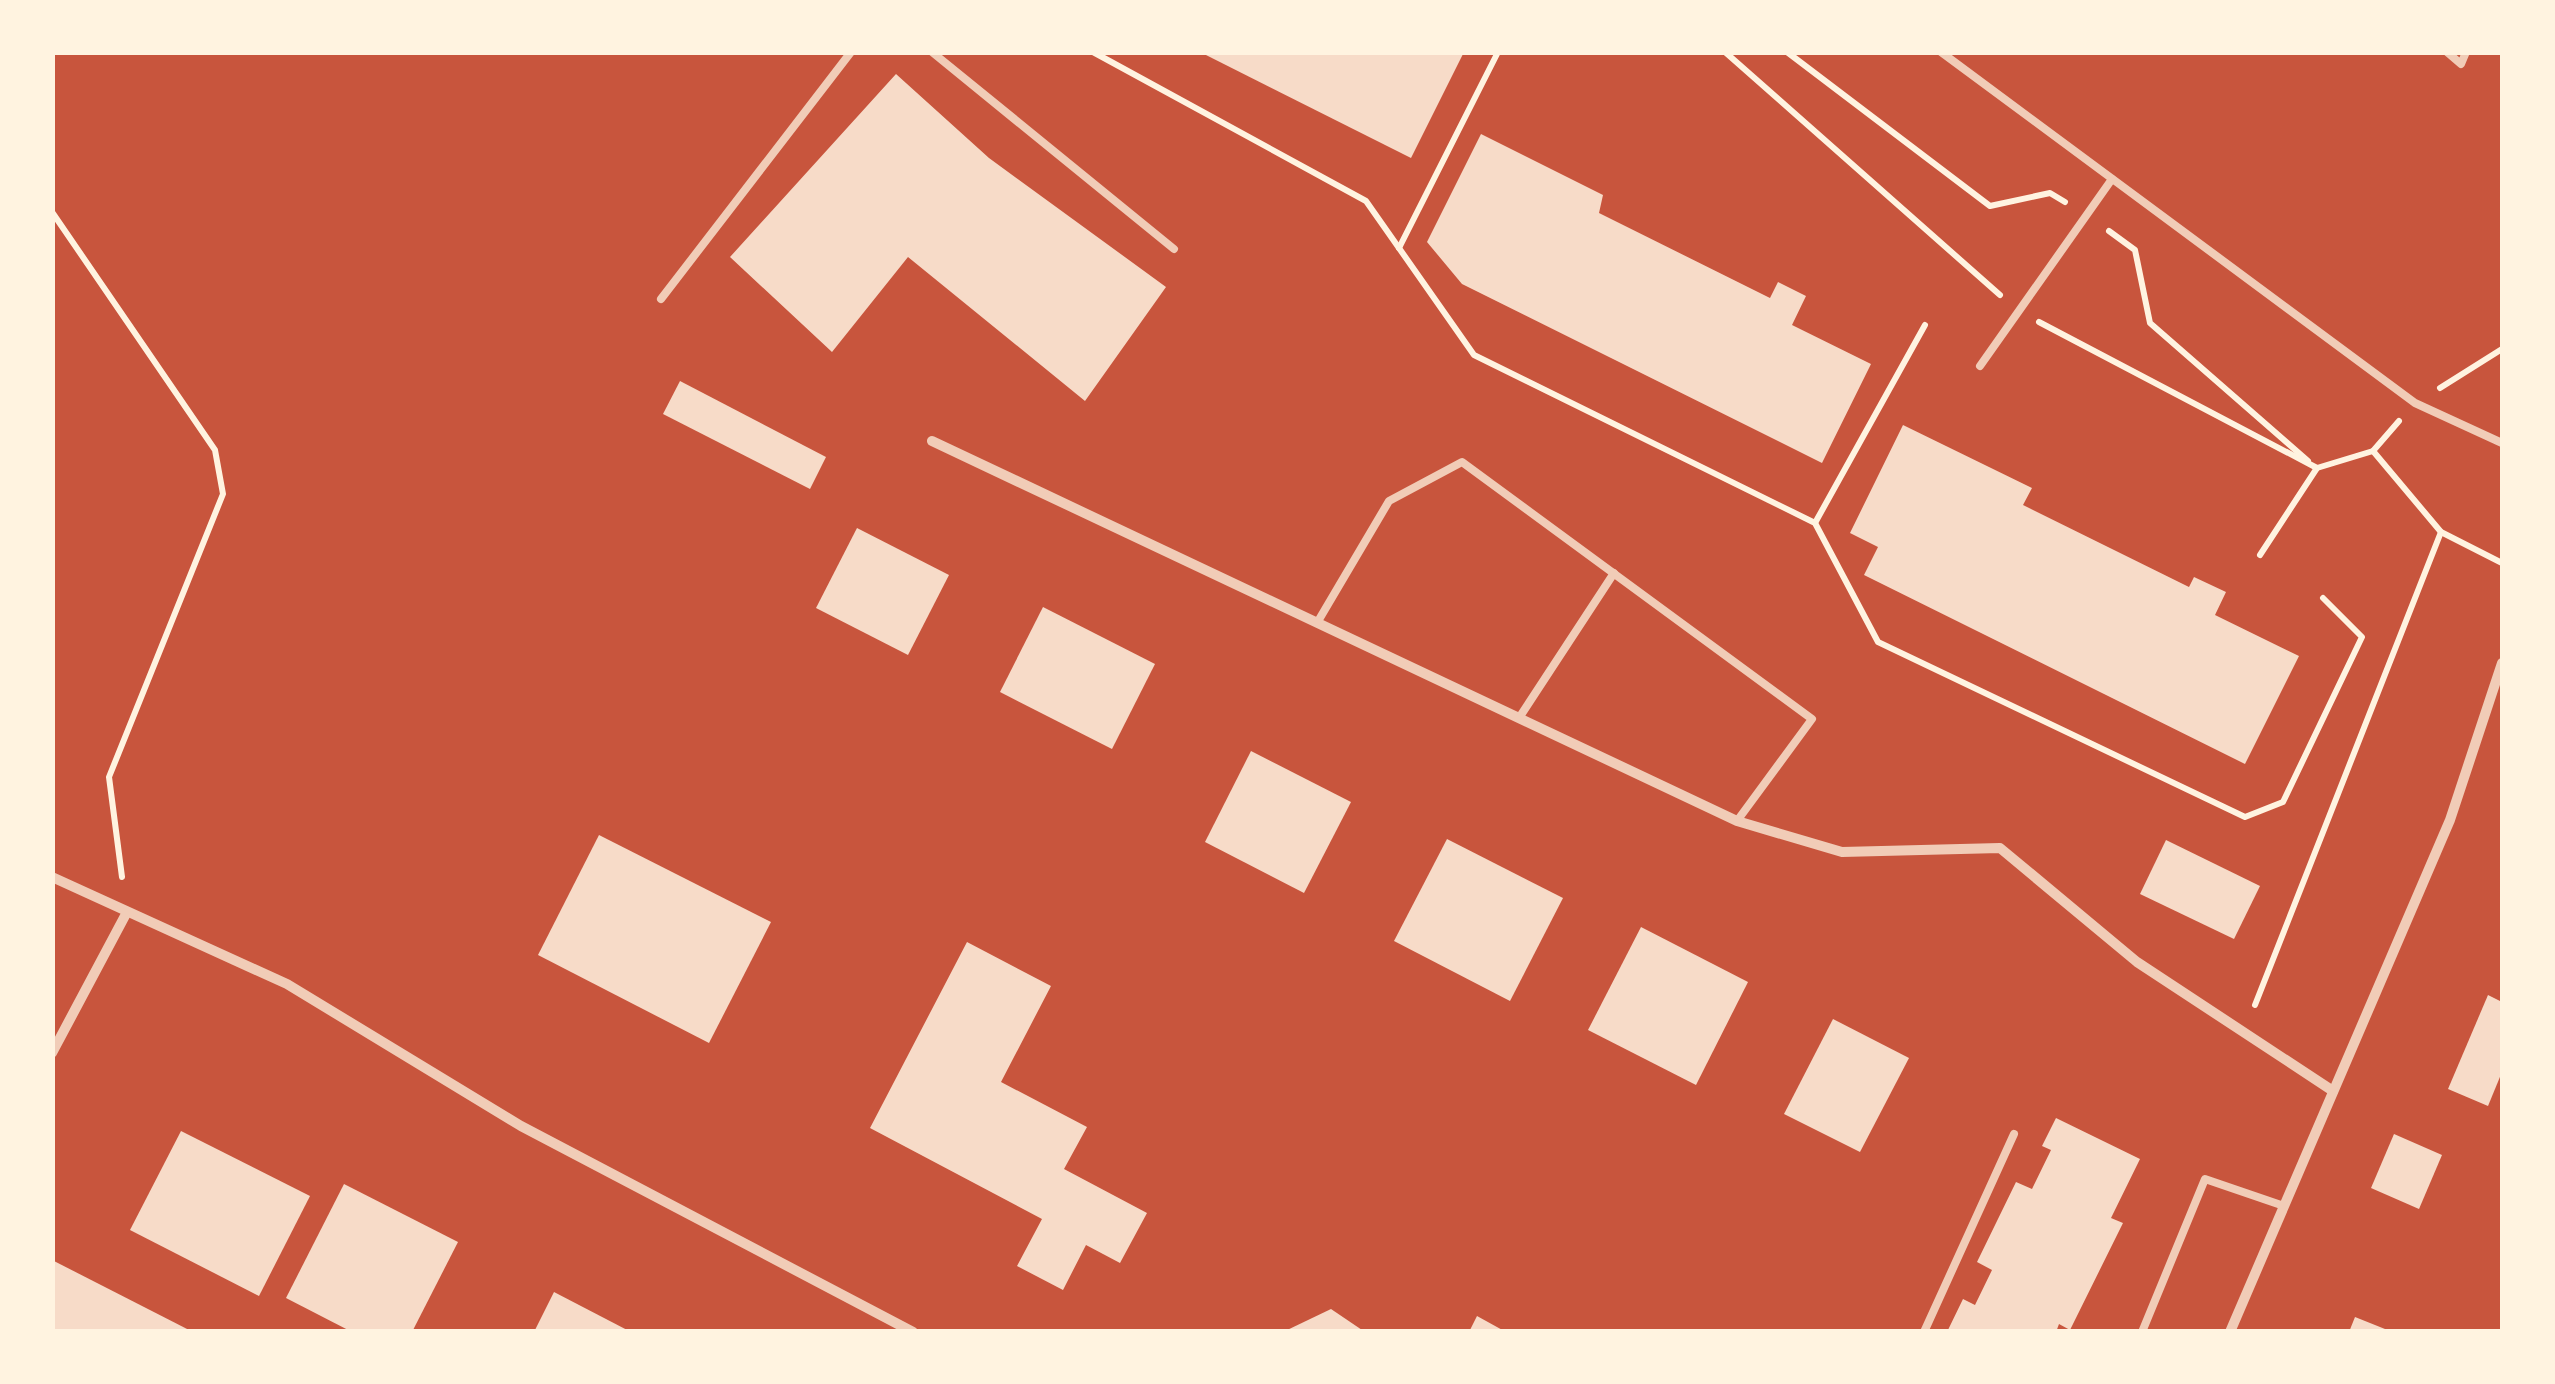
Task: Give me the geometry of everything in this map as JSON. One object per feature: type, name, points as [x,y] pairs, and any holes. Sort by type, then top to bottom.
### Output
[{"type":"street","points":[[932,441],[1737,821],[1842,852],[2000,848],[2138,962],[2334,1091]]},
{"type":"street","points":[[2230,1332],[2450,820],[2502,664]]},
{"type":"street","points":[[52,877],[287,984],[521,1126],[913,1332]]},
{"type":"street","points":[[52,1053],[127,912]]},
{"type":"lane","points":[[661,299],[851,52]]},
{"type":"lane","points":[[932,52],[1174,249]]},
{"type":"lane","points":[[1940,52],[2415,403],[2502,443]]},
{"type":"lane","points":[[2447,52],[2461,64],[2466,52]]},
{"type":"lane","points":[[1980,366],[2112,180]]},
{"type":"lane","points":[[1318,623],[1389,502],[1462,462],[1812,719],[1737,821]]},
{"type":"lane","points":[[1519,718],[1614,574]]},
{"type":"lane","points":[[1924,1332],[2014,1134]]},
{"type":"lane","points":[[2142,1332],[2205,1179],[2284,1206]]},
{"type":"path","points":[[1093,52],[1366,202],[1474,355],[1816,523],[1878,642],[2245,818],[2284,802],[2362,637],[2323,598]]},
{"type":"path","points":[[1399,248],[1498,52]]},
{"type":"path","points":[[52,212],[215,450],[222,494],[109,778],[127,912]]},
{"type":"path","points":[[1816,523],[1925,325]]},
{"type":"path","points":[[2260,556],[2317,468],[2373,451],[2415,403],[2502,349]]},
{"type":"path","points":[[2373,451],[2441,532],[2502,563]]},
{"type":"path","points":[[2244,1032],[2441,532]]},
{"type":"building","points":[[1200,52],[1464,52],[1411,158]]},
{"type":"building","points":[[896,74],[989,158],[1166,287],[1085,401],[908,257],[832,352],[730,257]]},
{"type":"building","points":[[1481,134],[1603,195],[1599,213],[1770,298],[1778,282],[1806,296],[1792,325],[1871,364],[1822,463],[1462,284],[1427,242]]},
{"type":"building","points":[[680,381],[826,457],[810,489],[663,414]]},
{"type":"building","points":[[1903,425],[2032,488],[2023,505],[2189,587],[2194,577],[2226,592],[2215,615],[2299,656],[2245,764],[1864,575],[1878,547],[1850,533]]},
{"type":"building","points":[[857,528],[949,575],[908,655],[816,608]]},
{"type":"building","points":[[1043,607],[1155,664],[1112,749],[1000,692]]},
{"type":"building","points":[[1251,751],[1351,802],[1304,893],[1205,842]]},
{"type":"building","points":[[599,835],[771,922],[709,1043],[538,955]]},
{"type":"building","points":[[1447,839],[1563,898],[1510,1001],[1394,941]]},
{"type":"building","points":[[2166,840],[2260,886],[2234,939],[2140,894]]},
{"type":"building","points":[[1641,927],[1748,982],[1696,1085],[1588,1030]]},
{"type":"building","points":[[967,942],[1051,986],[1001,1082],[1087,1127],[1064,1169],[1147,1213],[1120,1263],[1086,1245],[1063,1290],[1017,1266],[1042,1219],[870,1128]]},
{"type":"building","points":[[2488,995],[2502,1002],[2502,1072],[2488,1106],[2448,1089]]},
{"type":"building","points":[[1833,1019],[1909,1058],[1860,1152],[1784,1114]]},
{"type":"building","points":[[2056,1118],[2140,1159],[2111,1218],[2123,1223],[2070,1330],[2059,1324],[2056,1332],[1947,1332],[1963,1299],[1975,1305],[1992,1270],[1977,1262],[2016,1182],[2032,1189],[2051,1150],[2042,1146]]},
{"type":"building","points":[[181,1131],[310,1196],[259,1296],[130,1230]]},
{"type":"building","points":[[2394,1134],[2442,1155],[2419,1209],[2371,1188]]},
{"type":"building","points":[[344,1184],[458,1242],[412,1332],[352,1332],[286,1298]]},
{"type":"building","points":[[52,1260],[193,1332],[52,1332]]},
{"type":"building","points":[[554,1292],[631,1332],[534,1332]]},
{"type":"building","points":[[1331,1309],[1365,1332],[1283,1332]]},
{"type":"building","points":[[1477,1316],[1506,1332],[1469,1332]]},
{"type":"building","points":[[2355,1317],[2390,1331],[2390,1332],[2349,1332]]}]
